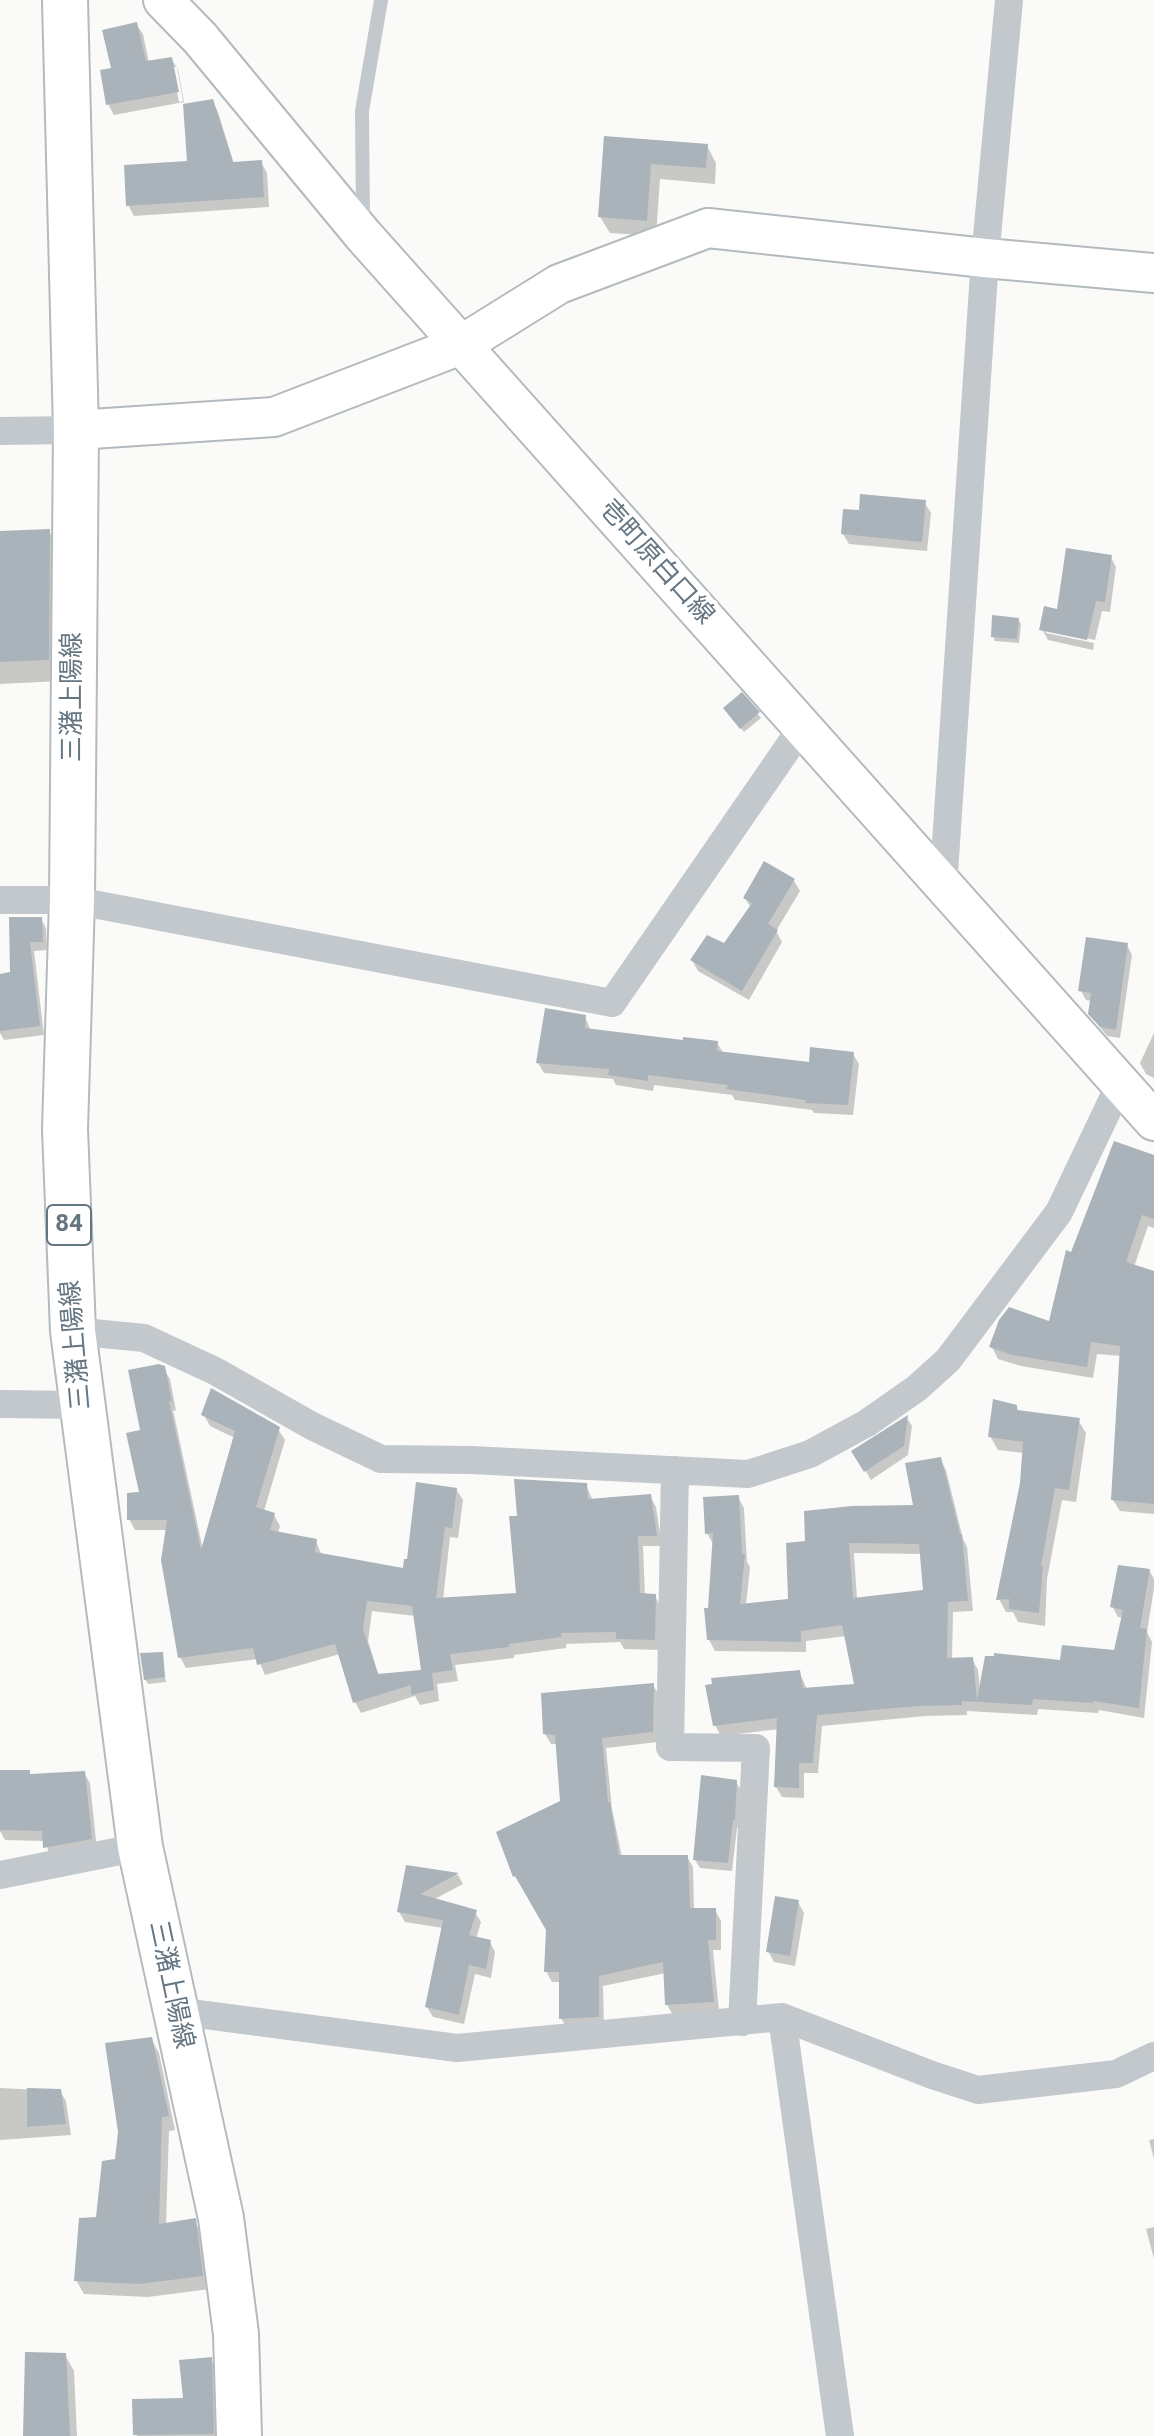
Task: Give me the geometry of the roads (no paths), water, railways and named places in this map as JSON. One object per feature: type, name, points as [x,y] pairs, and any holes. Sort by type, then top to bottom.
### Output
[{"type":"main road","name":"三潴上陽線","points":[[65,0],[76,430],[72,900],[65,1129],[73,1331],[140,1847],[221,2218],[236,2334],[239,2436]]},
{"type":"main road","name":"壱町原白口線","points":[[163,0],[200,38],[363,235],[1154,1121]]},
{"type":"main road","points":[[76,430],[274,417],[461,345],[559,284],[708,228],[1154,273]]},
{"type":"street","points":[[943,888],[985,258],[1009,0]]},
{"type":"street","points":[[0,431],[76,430]]},
{"type":"street","points":[[0,900],[72,900],[612,1003],[803,726]]},
{"type":"street","points":[[73,1331],[144,1338],[215,1371],[312,1426],[381,1459],[471,1460],[748,1474],[810,1454],[867,1423],[917,1388],[948,1360],[1059,1212],[1120,1084]]},
{"type":"street","points":[[0,1404],[81,1405]]},
{"type":"street","points":[[675,1470],[670,1747],[756,1748],[742,2022]]},
{"type":"street","points":[[0,1875],[140,1847]]},
{"type":"street","points":[[175,2011],[457,2048],[782,2017],[978,2090],[1116,2074],[1154,2056]]},
{"type":"street","points":[[782,2017],[840,2436]]},
{"type":"lane","points":[[363,235],[362,111],[381,0]]}]
